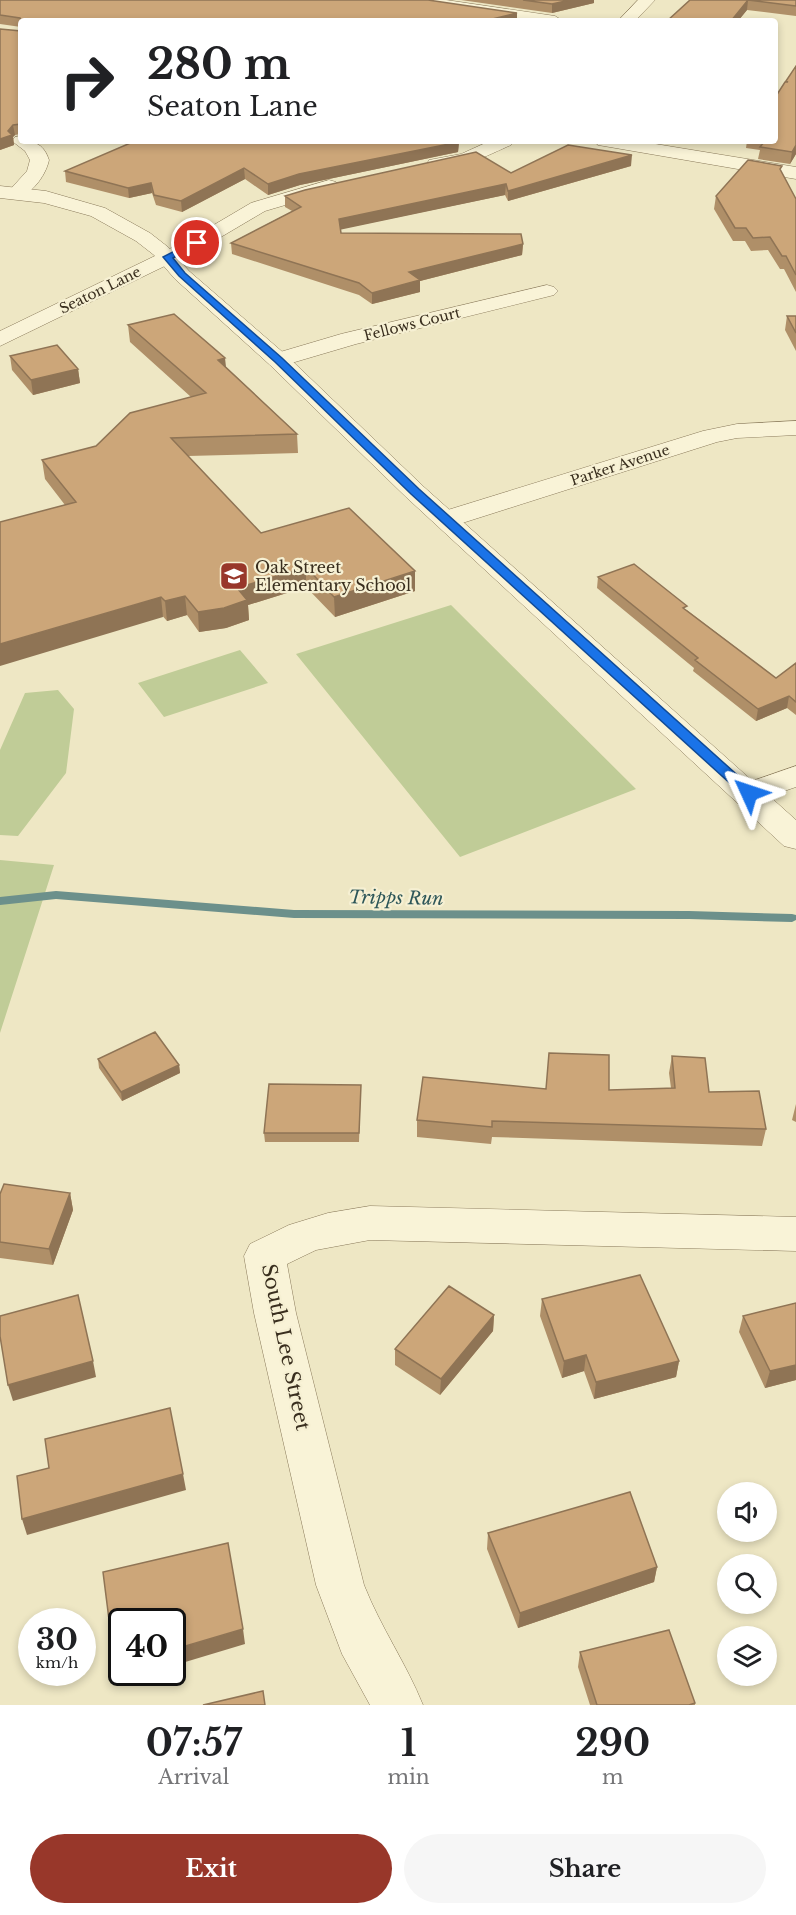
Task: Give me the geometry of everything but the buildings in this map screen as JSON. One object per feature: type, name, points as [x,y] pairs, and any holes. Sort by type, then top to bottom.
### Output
[{"type":"street","points":[[416,0],[535,18]]},
{"type":"street","points":[[629,18],[647,0]]},
{"type":"street","points":[[0,133],[18,140]]},
{"type":"street","points":[[8,193],[38,171],[41,162],[39,154],[27,144]]},
{"type":"street","points":[[422,167],[466,158],[497,144]]},
{"type":"street","points":[[622,144],[796,173]]},
{"type":"street","name":"Seaton Lane","points":[[0,339],[168,257],[258,207],[300,192],[344,183]]},
{"type":"street","points":[[8,193],[66,202],[98,212],[143,237],[168,257],[182,274],[796,838]]},
{"type":"street","name":"Fellows Court","points":[[278,360],[349,339],[547,291]]},
{"type":"street","name":"Parker Avenue","points":[[447,519],[712,436],[737,431],[796,428]]},
{"type":"street","points":[[749,793],[796,776]]},
{"type":"street","name":"South Lee Street","points":[[398,1705],[360,1636],[340,1585],[275,1313],[265,1256],[292,1239],[315,1232],[370,1223],[796,1234]]},
{"type":"green space","points":[[451,605],[636,789],[460,857],[296,654]]},
{"type":"green space","points":[[240,650],[268,683],[164,717],[138,683]]},
{"type":"green space","points":[[58,690],[74,709],[66,773],[18,836],[0,835],[0,750],[25,693]]},
{"type":"green space","points":[[0,860],[54,865],[0,1033]]},
{"type":"waterway","name":"Tripps Run","points":[[0,901],[56,895],[294,914],[689,915],[792,918]]},
{"type":"place","name":"Oak Street Elementary School","points":[[234,576]]},
{"type":"route","points":[[197,243],[168,257],[182,274],[278,360],[415,492],[749,793]]}]
